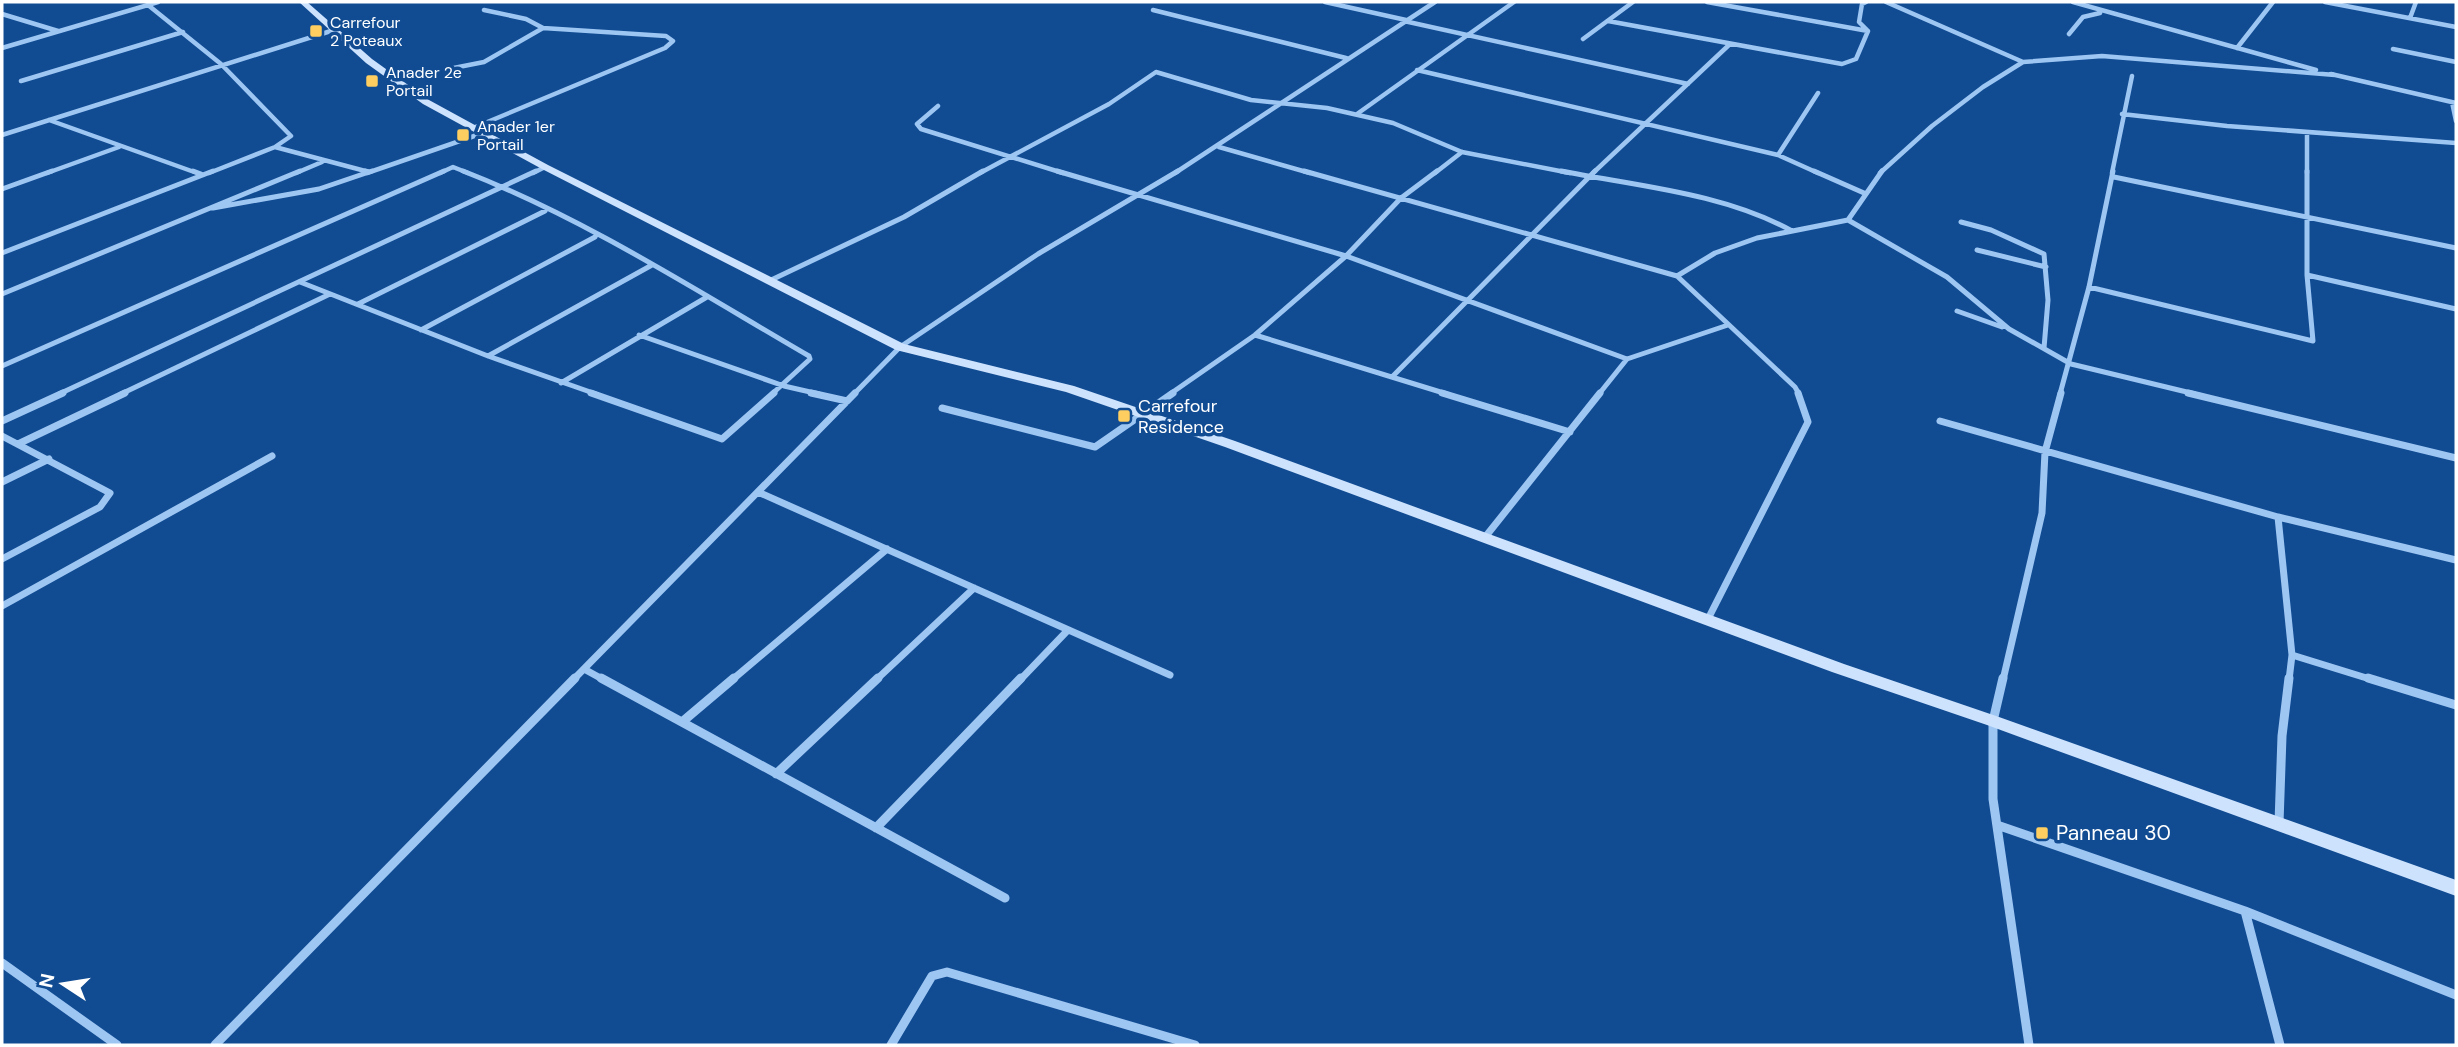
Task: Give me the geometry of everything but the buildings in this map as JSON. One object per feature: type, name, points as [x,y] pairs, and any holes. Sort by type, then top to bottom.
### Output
[{"type":"street","points":[[2,48],[158,2]]},
{"type":"street","points":[[303,2],[393,80],[478,130],[545,167],[900,347],[1020,374],[1141,414],[1486,536],[1838,668],[2456,888]]},
{"type":"street","points":[[1325,2],[1688,84]]},
{"type":"street","points":[[215,1045],[900,347],[1038,254],[1219,147],[1346,58],[1435,2]]},
{"type":"street","points":[[1357,114],[1514,2]]},
{"type":"street","points":[[1583,39],[1633,2]]},
{"type":"street","points":[[1707,2],[1868,31]]},
{"type":"street","points":[[1866,2],[1862,4],[1859,22],[1868,31]]},
{"type":"street","points":[[1886,2],[1988,44],[2023,62]]},
{"type":"street","points":[[2073,2],[2104,13],[2335,75],[2454,102],[2456,121]]},
{"type":"street","points":[[2237,48],[2273,2]]},
{"type":"street","points":[[2325,2],[2456,27]]},
{"type":"street","points":[[2410,18],[2416,2]]},
{"type":"street","points":[[2,253],[275,147],[291,136],[221,64],[148,5]]},
{"type":"street","points":[[206,208],[288,197],[370,172],[478,130],[665,48],[673,41],[666,36],[543,28],[526,19],[484,10]]},
{"type":"street","points":[[1153,10],[1346,58]]},
{"type":"street","points":[[2069,34],[2083,17],[2104,13]]},
{"type":"street","points":[[2,14],[58,31]]},
{"type":"street","points":[[1608,20],[1842,64],[1856,59],[1868,31]]},
{"type":"street","points":[[393,80],[484,62],[499,56],[543,28]]},
{"type":"street","points":[[2,135],[334,30]]},
{"type":"street","points":[[20,81],[183,32]]},
{"type":"street","points":[[1392,377],[1470,301],[1590,176],[1730,44]]},
{"type":"street","points":[[2393,49],[2456,62]]},
{"type":"street","points":[[1847,220],[1864,193],[1932,126],[1983,87],[2023,62],[2102,56],[2335,75]]},
{"type":"street","points":[[1417,70],[1648,122],[1778,155],[1864,193]]},
{"type":"street","points":[[769,281],[904,217],[1009,156],[1110,104],[1156,72],[1251,100],[1357,114],[1393,123],[1462,152],[1696,197],[1763,215],[1793,231]]},
{"type":"street","points":[[2029,1045],[1993,799],[1993,721],[2042,513],[2045,453],[2071,364],[2089,287],[2114,177],[2122,114],[2132,76]]},
{"type":"street","points":[[1778,155],[1818,93]]},
{"type":"street","points":[[938,106],[917,124],[921,129],[1346,256],[1627,359]]},
{"type":"street","points":[[2122,114],[2307,133],[2456,143]]},
{"type":"street","points":[[48,120],[201,174]]},
{"type":"street","points":[[2089,287],[2311,342],[2307,275],[2307,133]]},
{"type":"street","points":[[2,189],[120,147]]},
{"type":"street","points":[[275,147],[322,162],[370,172]]},
{"type":"street","points":[[1219,147],[1677,276],[1795,387],[1804,405],[1808,422],[1708,619]]},
{"type":"street","points":[[942,408],[1095,447],[1255,335],[1346,256],[1401,198],[1462,152]]},
{"type":"street","points":[[2,294],[322,162]]},
{"type":"street","points":[[2,421],[545,167]]},
{"type":"street","points":[[2,366],[445,169],[461,168],[502,186],[652,265],[809,356],[808,364],[722,439],[488,356],[300,282]]},
{"type":"street","points":[[2114,177],[2456,248]]},
{"type":"street","points":[[358,304],[545,211]]},
{"type":"street","points":[[1677,276],[1715,253],[1757,238],[1847,220],[1947,277],[2009,329]]},
{"type":"street","points":[[1961,222],[1991,230],[2039,250],[2046,257],[2048,300],[2044,348]]},
{"type":"street","points":[[421,330],[595,237]]},
{"type":"street","points":[[1977,250],[2046,267]]},
{"type":"street","points":[[488,356],[652,265]]},
{"type":"street","points":[[2307,275],[2456,309]]},
{"type":"street","points":[[18,444],[330,294]]},
{"type":"street","points":[[561,383],[707,297]]},
{"type":"street","points":[[1957,311],[2009,329],[2071,364],[2456,458]]},
{"type":"street","points":[[1486,536],[1627,359],[1728,325]]},
{"type":"street","points":[[639,335],[784,386],[847,401]]},
{"type":"street","points":[[1255,335],[1570,432]]},
{"type":"street","points":[[1940,421],[2278,517],[2456,560]]},
{"type":"street","points":[[2,436],[110,493],[108,500],[2,559]]},
{"type":"street","points":[[2,606],[272,456]]},
{"type":"street","points":[[2,482],[48,459]]},
{"type":"street","points":[[758,492],[1170,675]]},
{"type":"street","points":[[2278,517],[2292,655],[2282,736],[2279,823]]},
{"type":"street","points":[[682,722],[887,550]]},
{"type":"street","points":[[776,774],[974,588]]},
{"type":"street","points":[[876,828],[1068,629]]},
{"type":"street","points":[[2292,655],[2456,705]]},
{"type":"street","points":[[584,669],[1005,898]]},
{"type":"street","points":[[1997,825],[2245,911],[2456,995]]},
{"type":"street","points":[[2245,911],[2280,1045]]},
{"type":"street","points":[[2,963],[117,1045]]},
{"type":"street","points":[[891,1045],[932,976],[947,972],[1195,1045]]},
{"type":"place","name":"Carrefour 2 Poteaux","points":[[316,31]]},
{"type":"place","name":"Anader 2e Portail","points":[[372,81]]},
{"type":"place","name":"Anader 1er Portail","points":[[463,135]]},
{"type":"place","name":"Carrefour Residence","points":[[1124,416]]},
{"type":"place","name":"Panneau 30","points":[[2042,833]]}]
